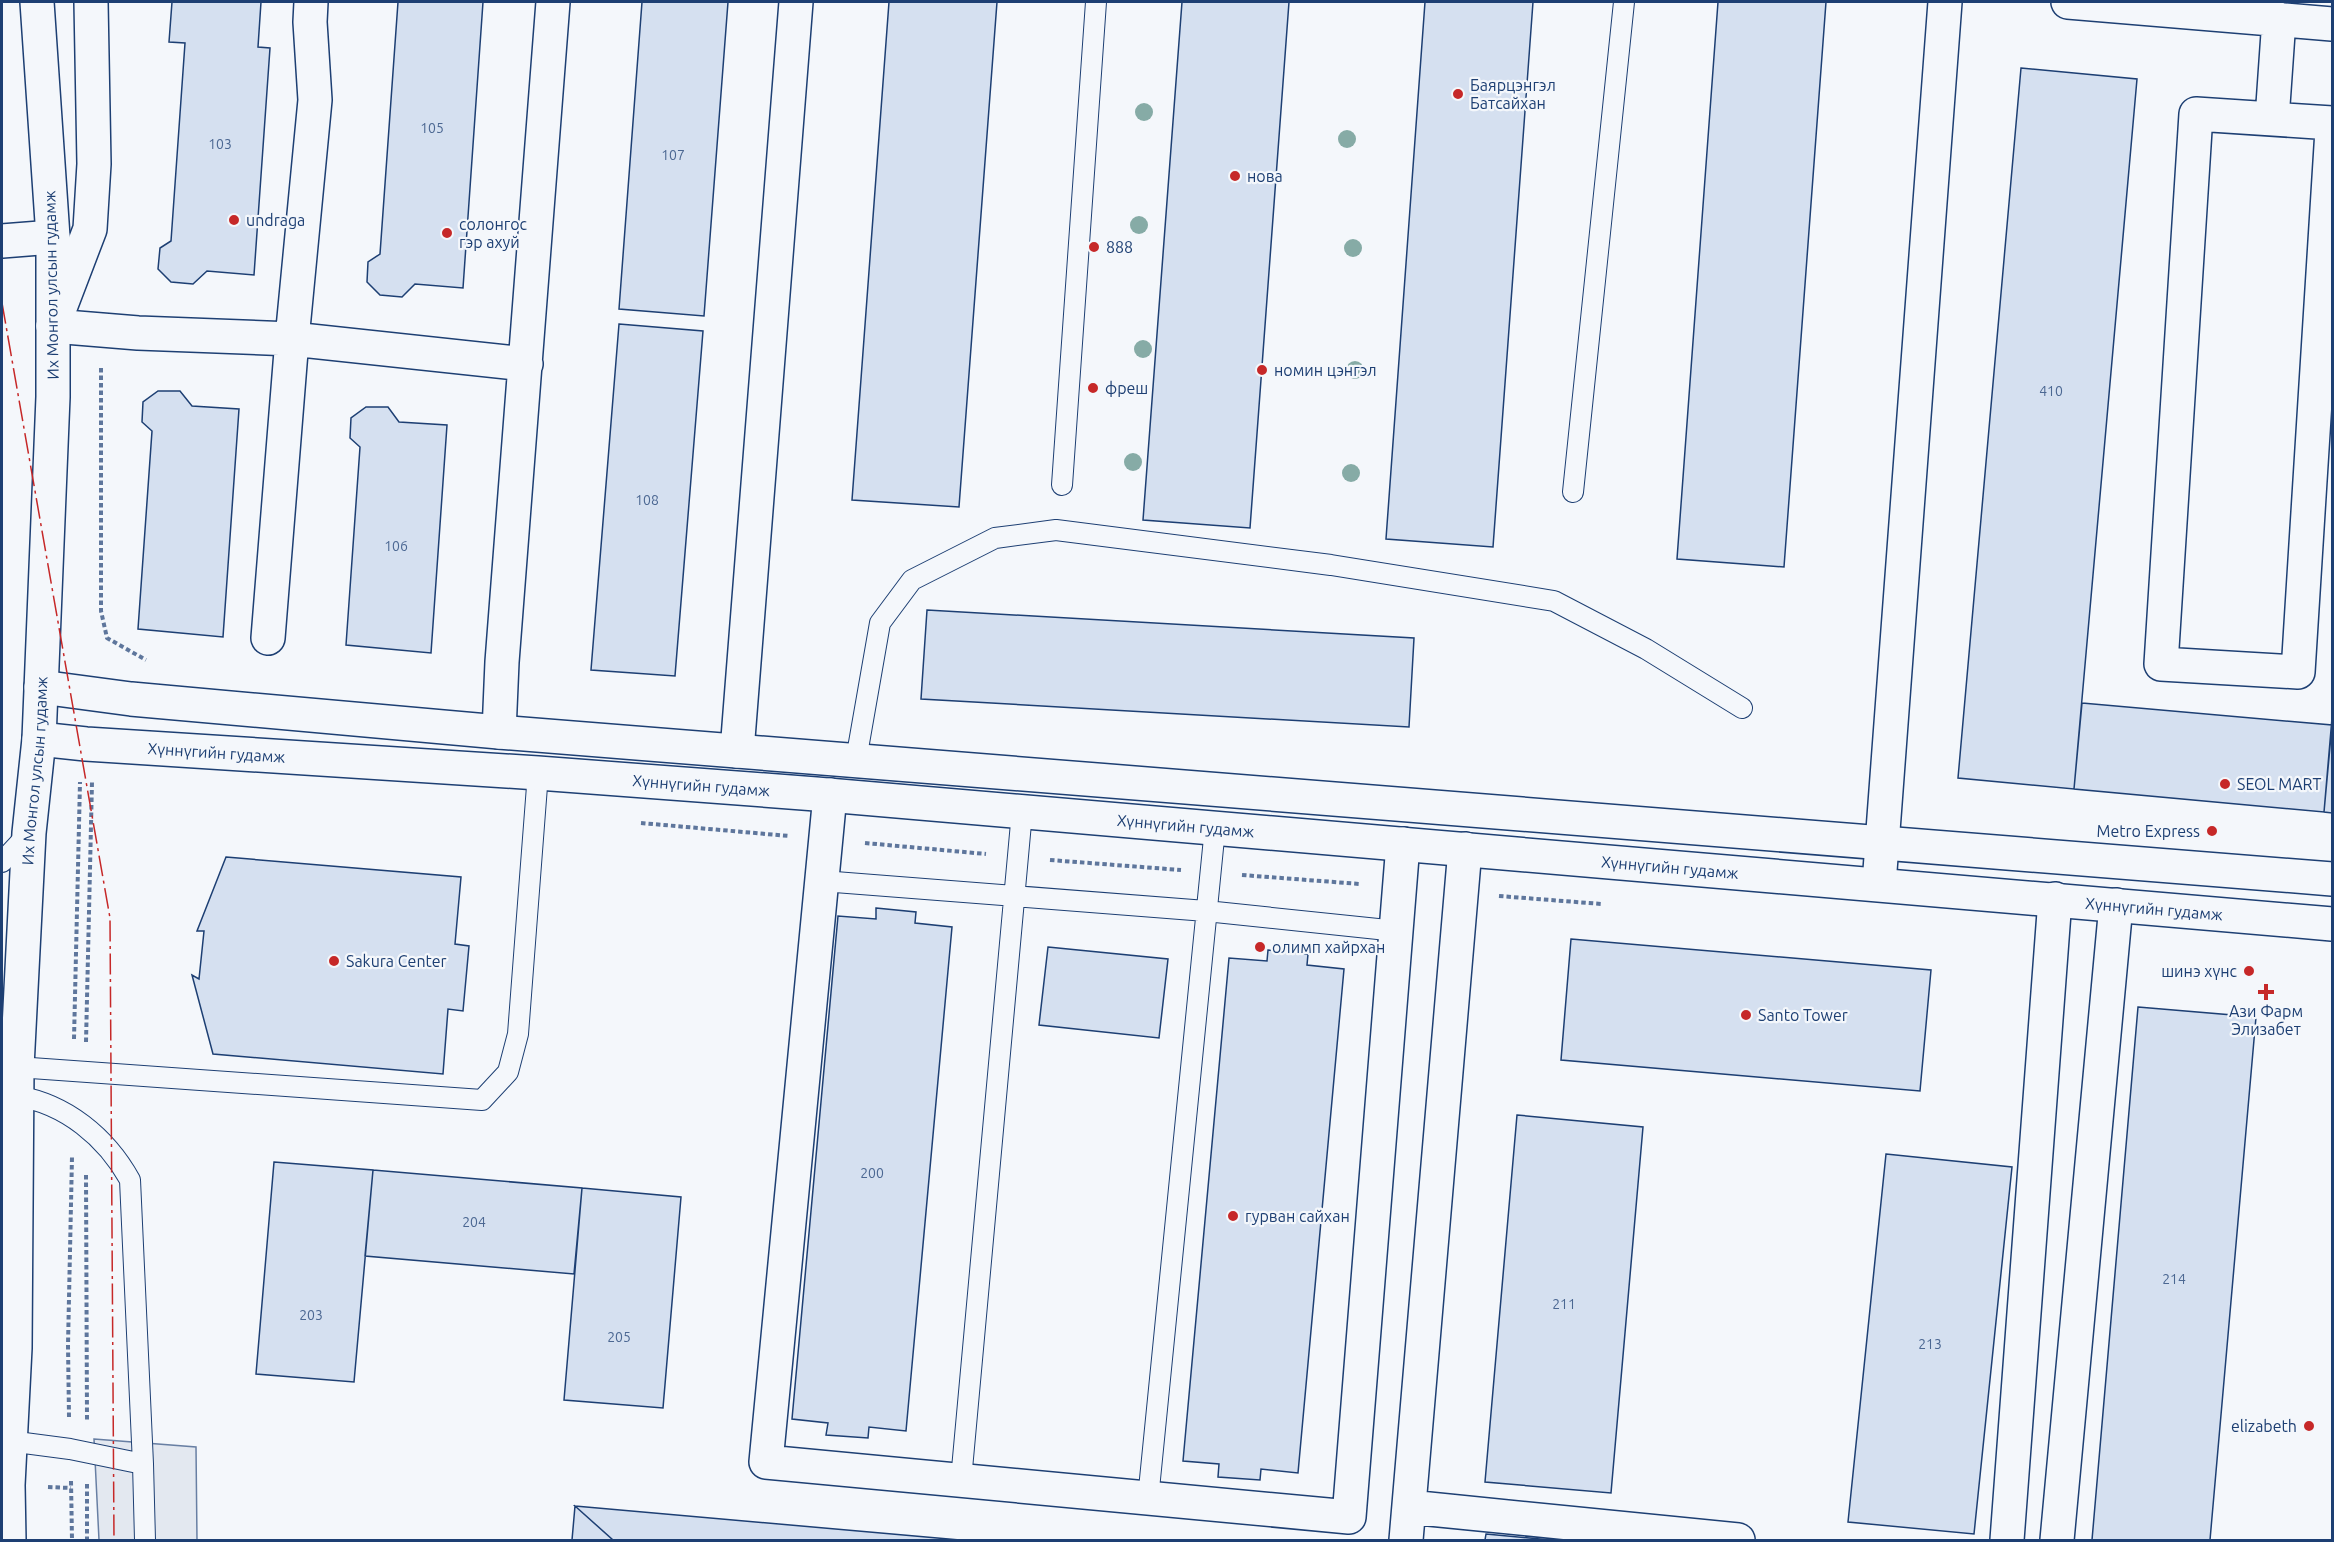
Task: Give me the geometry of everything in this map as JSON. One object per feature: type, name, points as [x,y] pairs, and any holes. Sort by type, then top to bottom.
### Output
[{"type":"street","name":"Их Монгол улсын гудамж","points":[[9,1540],[9,1132],[17,1081],[29,833],[39,739],[53,397],[53,237],[37,2]]},
{"type":"street","points":[[91,2],[94,164],[90,229],[53,326],[101,328],[138,333],[292,339],[526,364]]},
{"type":"street","points":[[268,638],[292,339],[315,100],[309,22],[311,2]]},
{"type":"street","points":[[499,732],[502,662],[553,2]]},
{"type":"street","points":[[737,751],[796,2]]},
{"type":"street","points":[[1879,884],[1946,2]]},
{"type":"street","points":[[2068,2],[2332,24]]},
{"type":"street","points":[[2272,119],[2279,19]]},
{"type":"street","points":[[2332,123],[2196,114],[2161,664],[2298,672],[2332,130]]},
{"type":"street","points":[[2,242],[53,237]]},
{"type":"street","points":[[41,687],[131,699],[499,732],[2332,879]]},
{"type":"street","name":"Хүннүгийн гудамж","points":[[39,739],[830,795],[2332,924]]},
{"type":"street","points":[[830,795],[766,1462],[1349,1517],[1404,844]]},
{"type":"street","points":[[1406,1540],[1465,849]]},
{"type":"street","points":[[2007,1540],[2055,899]]},
{"type":"street","points":[[2057,1540],[2116,905]]},
{"type":"street","points":[[1409,1508],[1738,1540]]},
{"type":"lane","points":[[1062,485],[1096,2]]},
{"type":"lane","points":[[1574,492],[1624,2]]},
{"type":"lane","points":[[856,760],[880,622],[912,579],[995,538],[1056,530],[1331,565],[1554,601],[1646,649],[1742,708]]},
{"type":"lane","points":[[17,1081],[74,1071],[482,1100],[508,1072],[518,1034],[538,773]]},
{"type":"lane","points":[[961,1480],[1022,812]]},
{"type":"lane","points":[[1148,1499],[1215,828]]},
{"type":"lane","points":[[2,862],[29,833]]},
{"type":"lane","points":[[822,881],[1206,911],[1396,931]]},
{"type":"lane","points":[[17,1081],[39,1099],[73,1117],[106,1145],[120,1162],[130,1180],[145,1540]]},
{"type":"lane","points":[[9,1441],[94,1453],[143,1464]]},
{"type":"path","points":[[101,328],[100,611],[107,638],[147,660]]},
{"type":"path","points":[[74,1071],[80,777]]},
{"type":"path","points":[[640,823],[1018,857],[1399,887]]},
{"type":"path","points":[[1461,893],[1602,904]]},
{"type":"path","points":[[72,1540],[68,1345],[73,1117]]},
{"type":"shaded area","points":[[94,1439],[196,1447],[197,1540],[99,1540]]},
{"type":"building","points":[[172,2],[261,2],[258,47],[270,48],[254,275],[207,271],[193,284],[171,282],[158,269],[160,248],[171,241],[185,43],[169,42]]},
{"type":"building","points":[[398,2],[483,2],[463,288],[415,284],[402,297],[380,295],[367,282],[368,262],[380,254]]},
{"type":"building","points":[[642,2],[728,2],[704,316],[619,309]]},
{"type":"building","points":[[889,2],[997,2],[959,507],[852,500]]},
{"type":"building","points":[[1182,2],[1289,2],[1250,528],[1143,520]]},
{"type":"building","points":[[1425,2],[1533,2],[1493,547],[1386,539]]},
{"type":"building","points":[[1718,2],[1826,2],[1784,567],[1677,559]]},
{"type":"building","points":[[2021,68],[2137,79],[2074,789],[1958,778]]},
{"type":"building","points":[[619,324],[703,331],[675,676],[591,670]]},
{"type":"building","points":[[158,391],[180,391],[192,406],[239,409],[223,637],[138,629],[152,431],[142,422],[143,402]]},
{"type":"building","points":[[366,407],[388,407],[399,422],[447,425],[431,653],[346,645],[360,447],[350,438],[351,418]]},
{"type":"building","points":[[927,610],[1414,638],[1409,727],[921,699]]},
{"type":"building","points":[[2082,703],[2332,725],[2324,812],[2074,789]]},
{"type":"building","points":[[2332,718],[2332,813],[2324,812]]},
{"type":"building","name":"Sakura Center","points":[[226,857],[461,877],[455,944],[469,946],[463,1011],[448,1009],[443,1074],[213,1054],[192,975],[199,979],[204,931],[197,931]]},
{"type":"building","points":[[876,908],[916,912],[915,923],[952,927],[906,1431],[869,1427],[868,1438],[826,1435],[828,1423],[792,1419],[838,916],[876,919]]},
{"type":"building","name":"Santo Tower","points":[[1571,939],[1931,970],[1920,1091],[1561,1060]]},
{"type":"building","points":[[1048,947],[1168,959],[1159,1038],[1039,1025]]},
{"type":"building","points":[[1268,950],[1308,954],[1307,965],[1344,969],[1298,1473],[1261,1469],[1260,1480],[1218,1477],[1219,1464],[1183,1461],[1229,958],[1267,961]]},
{"type":"building","points":[[2138,1007],[2256,1017],[2210,1540],[2092,1540]]},
{"type":"building","points":[[1517,1115],[1643,1127],[1611,1493],[1485,1482]]},
{"type":"building","points":[[1886,1154],[2012,1167],[1974,1534],[1848,1522]]},
{"type":"building","points":[[274,1162],[373,1170],[354,1382],[256,1374]]},
{"type":"building","points":[[373,1170],[582,1188],[574,1274],[365,1256]]},
{"type":"building","points":[[582,1188],[681,1197],[663,1408],[564,1400]]},
{"type":"building","points":[[575,1506],[960,1540],[613,1540]]},
{"type":"building","points":[[575,1506],[613,1540],[572,1540]]},
{"type":"building","points":[[1486,1534],[1551,1540],[1485,1540]]},
{"type":"power","points":[[2,303],[110,918],[114,1540]]},
{"type":"place","name":"Баярцэнгэл Батсайхан","points":[[1458,94]]},
{"type":"place","name":"нова","points":[[1235,176]]},
{"type":"place","name":"undraga","points":[[234,220]]},
{"type":"place","name":"солонгос гэр ахуй","points":[[447,233]]},
{"type":"place","name":"888","points":[[1094,247]]},
{"type":"place","name":"номин цэнгэл","points":[[1262,370]]},
{"type":"place","name":"фреш","points":[[1093,388]]},
{"type":"place","name":"SEOL MART","points":[[2225,784]]},
{"type":"place","name":"Metro Express","points":[[2212,831]]},
{"type":"place","name":"олимп хайрхан","points":[[1260,947]]},
{"type":"place","name":"Sakura Center","points":[[334,961]]},
{"type":"place","name":"шинэ хүнс","points":[[2249,971]]},
{"type":"place","name":"Ази Фарм Элизабет","points":[[2266,992]]},
{"type":"place","name":"Santo Tower","points":[[1746,1015]]},
{"type":"place","name":"гурван сайхан","points":[[1233,1216]]},
{"type":"place","name":"elizabeth","points":[[2309,1426]]}]
